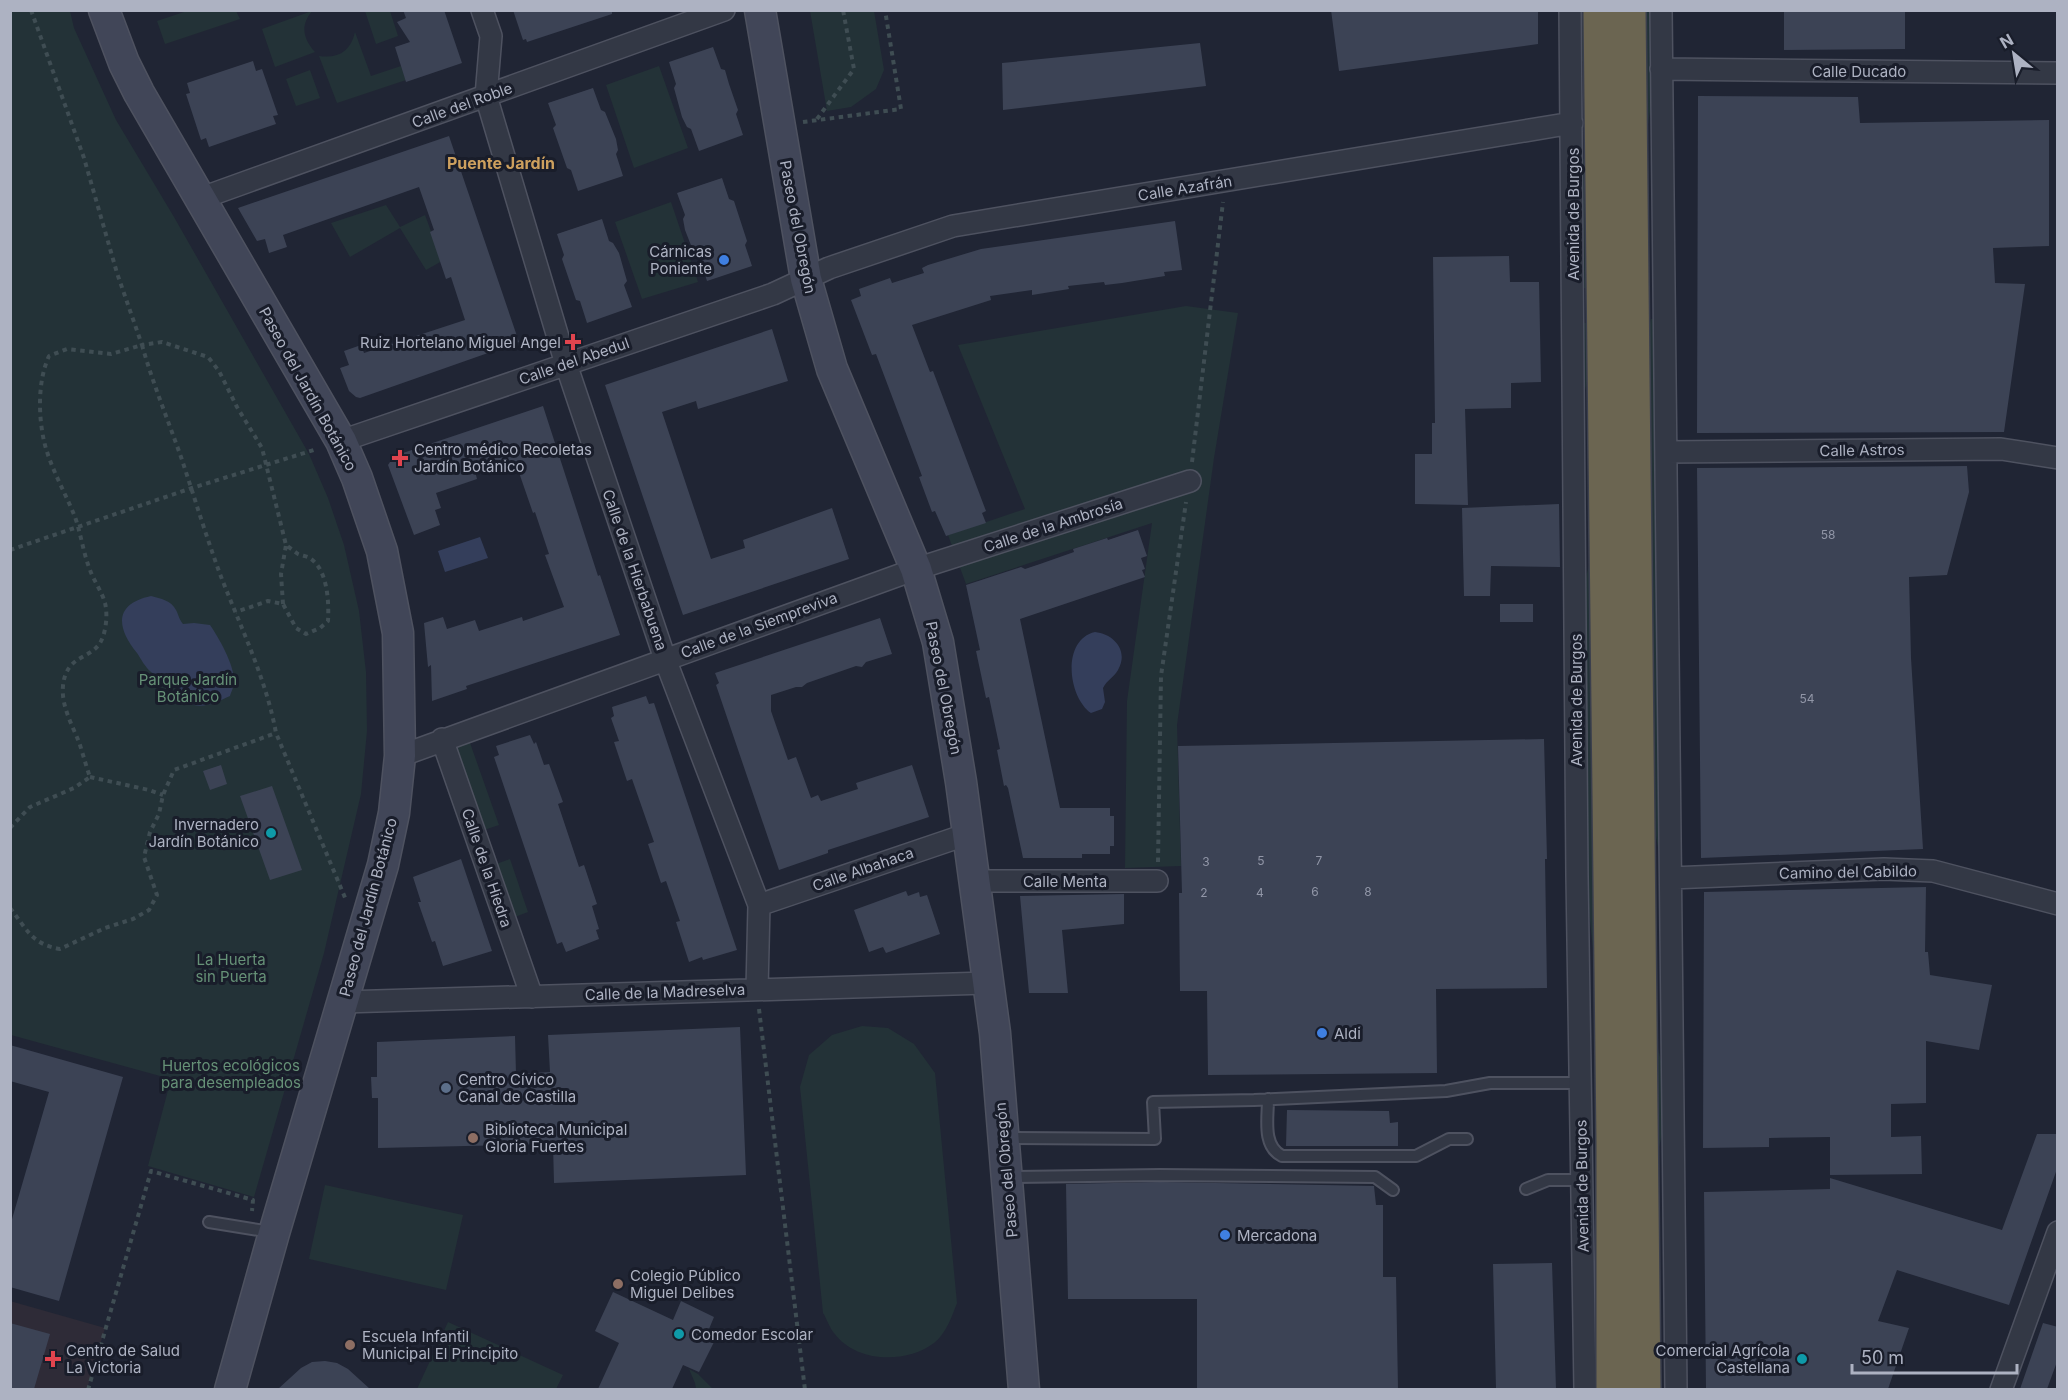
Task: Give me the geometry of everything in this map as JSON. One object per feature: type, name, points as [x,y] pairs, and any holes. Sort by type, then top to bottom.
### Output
[{"type":"highway","name":"Avenida de Burgos","points":[[1600,10],[1604,412],[1628,1286],[1644,1389]]},
{"type":"highway","name":"Avenida de Burgos","points":[[1627,1194],[1639,916],[1629,10]]},
{"type":"highway","name":"Avenida de Burgos","points":[[1594,1387],[1628,1286]]},
{"type":"street","name":"Paseo del Jardín Botánico","points":[[105,10],[124,63],[199,199],[340,441],[357,478],[382,551],[398,633],[400,756],[394,813],[383,865],[342,1002],[262,1231],[230,1389]]},
{"type":"street","name":"Calle de la Hierbabuena","points":[[482,10],[491,36],[486,96],[566,364],[665,658],[759,905],[757,989]]},
{"type":"street","name":"Calle del Roble","points":[[199,199],[724,10]]},
{"type":"street","name":"Paseo del Obregón","points":[[760,10],[806,279],[832,369],[916,569],[938,642],[968,834],[995,1033],[1023,1389]]},
{"type":"street","name":"Avenida de Burgos","points":[[1570,10],[1581,1180],[1594,1387]]},
{"type":"street","points":[[1661,10],[1676,1389]]},
{"type":"street","name":"Calle Ducado","points":[[1661,69],[2058,73]]},
{"type":"street","name":"Calle Azafrán","points":[[806,279],[829,268],[953,226],[1572,123]]},
{"type":"street","points":[[1631,274],[1663,161]]},
{"type":"street","name":"Calle del Abedul","points":[[340,441],[773,294],[806,279]]},
{"type":"street","points":[[1574,510],[1604,412]]},
{"type":"street","name":"Calle Astros","points":[[1666,452],[2001,448],[2058,458]]},
{"type":"street","name":"Calle de la Ambrosía","points":[[916,569],[1190,481]]},
{"type":"street","name":"Calle de la Siempreviva","points":[[400,756],[665,658],[916,569]]},
{"type":"street","name":"Calle de la Hiedra","points":[[442,739],[532,998]]},
{"type":"street","name":"Calle Albahaca","points":[[759,905],[968,834]]},
{"type":"street","name":"Camino del Cabildo","points":[[1671,878],[1884,869],[1933,871],[2058,904]]},
{"type":"street","name":"Calle Menta","points":[[974,881],[1157,881]]},
{"type":"street","points":[[1577,901],[1590,1071],[1591,1142],[1595,1177],[1627,1194],[1659,1180],[1673,1132]]},
{"type":"street","points":[[1639,916],[1672,1003]]},
{"type":"street","name":"Calle de la Madreselva","points":[[342,1002],[987,983]]},
{"type":"street","points":[[2001,1389],[2058,1232]]},
{"type":"street","points":[[1628,1286],[1662,1303],[1665,1389]]},
{"type":"lane","points":[[1003,1138],[1155,1139],[1154,1102],[1446,1091],[1490,1083],[1580,1083]]},
{"type":"lane","points":[[1268,1099],[1269,1145],[1274,1152],[1282,1156],[1416,1156],[1449,1138],[1467,1139]]},
{"type":"lane","points":[[1006,1177],[1160,1175],[1375,1177],[1393,1190]]},
{"type":"lane","points":[[1526,1189],[1548,1180],[1581,1180]]},
{"type":"lane","points":[[209,1222],[262,1231]]},
{"type":"path","points":[[31,10],[84,158],[114,263],[151,377],[264,688],[276,733],[344,899],[368,912]]},
{"type":"path","points":[[816,120],[854,69],[843,10]]},
{"type":"path","points":[[778,125],[901,109],[885,10]]},
{"type":"path","points":[[1157,881],[1161,676],[1190,481],[1225,181]]},
{"type":"path","points":[[90,777],[64,704],[63,686],[68,669],[77,659],[100,644],[106,624],[105,603],[90,570],[79,527],[44,441],[41,410],[42,381],[49,356],[67,349],[111,354],[162,342],[208,357],[219,371],[237,407],[262,448],[286,545],[280,574],[283,604],[296,628],[306,634],[321,628],[328,621],[327,593],[321,571],[311,559],[300,555],[286,545]]},
{"type":"path","points":[[10,550],[340,441]]},
{"type":"path","points":[[236,612],[268,601],[283,604]]},
{"type":"path","points":[[10,908],[39,944],[60,949],[105,928],[133,919],[149,910],[157,895],[144,857],[150,832],[159,814],[163,795],[174,770],[276,733]]},
{"type":"path","points":[[10,828],[30,807],[74,789],[90,777],[163,795]]},
{"type":"path","points":[[757,989],[805,1389]]},
{"type":"path","points":[[88,1389],[151,1171],[253,1200],[262,1231]]},
{"type":"shaded area","name":"Centro de Salud La Victoria","points":[[10,1301],[105,1328],[87,1389],[11,1389]]},
{"type":"green space","name":"Parque Jardín Botánico","points":[[10,11],[70,11],[74,28],[116,120],[309,454],[328,498],[344,545],[359,611],[366,672],[367,731],[361,794],[324,953],[254,1197],[148,1166],[171,1079],[11,1035]]},
{"type":"green space","points":[[187,11],[236,11],[240,19],[165,44],[157,21]]},
{"type":"green space","points":[[312,11],[308,16],[304,32],[315,52],[275,67],[262,29]]},
{"type":"green space","points":[[365,11],[390,11],[398,36],[376,44]]},
{"type":"green space","points":[[810,11],[874,11],[884,70],[876,89],[851,107],[827,111]]},
{"type":"green space","points":[[1577,11],[1587,11],[1588,58],[1578,64]]},
{"type":"green space","points":[[1641,11],[1652,11],[1654,84],[1642,165]]},
{"type":"green space","points":[[355,32],[371,76],[401,66],[406,80],[337,103],[319,56],[338,55],[343,52],[353,39]]},
{"type":"green space","points":[[659,66],[688,148],[634,168],[606,85]]},
{"type":"green space","points":[[310,70],[320,98],[296,106],[286,79]]},
{"type":"green space","points":[[1580,157],[1590,162],[1592,288],[1579,288]]},
{"type":"green space","points":[[671,202],[698,282],[642,299],[615,222]]},
{"type":"green space","points":[[386,205],[400,227],[425,215],[442,261],[426,270],[400,228],[350,257],[331,223]]},
{"type":"green space","points":[[1186,306],[1238,313],[1214,458],[1177,725],[1181,866],[1125,868],[1127,701],[1152,523],[966,584],[948,535],[1025,509],[958,345]]},
{"type":"green space","points":[[1651,319],[1655,319],[1660,859],[1650,803],[1645,340]]},
{"type":"green space","points":[[1581,323],[1591,323],[1593,357],[1582,403]]},
{"type":"green space","points":[[1593,550],[1597,985],[1585,876],[1583,588]]},
{"type":"green space","points":[[469,740],[499,825],[472,834],[443,749]]},
{"type":"green space","points":[[510,859],[528,912],[501,922],[482,869]]},
{"type":"green space","points":[[862,1026],[888,1028],[914,1044],[935,1073],[957,1303],[945,1330],[934,1343],[910,1355],[896,1357],[868,1355],[843,1343],[834,1333],[823,1313],[800,1087],[809,1055],[832,1035]]},
{"type":"green space","points":[[1653,1026],[1663,1070],[1663,1130],[1656,1160]]},
{"type":"green space","points":[[325,1185],[463,1215],[446,1290],[309,1259]]},
{"type":"green space","points":[[448,1322],[563,1375],[556,1389],[417,1389]]},
{"type":"green space","points":[[689,1369],[698,1374],[713,1389],[696,1389]]},
{"type":"water","points":[[480,537],[488,558],[445,572],[438,551]]},
{"type":"water","points":[[151,596],[171,604],[183,624],[210,625],[222,645],[234,675],[230,696],[208,705],[194,705],[187,702],[178,688],[147,668],[125,634],[122,618],[130,605]]},
{"type":"water","points":[[1095,632],[1114,640],[1122,656],[1118,670],[1103,688],[1105,702],[1102,709],[1091,713],[1077,695],[1072,670],[1077,646],[1084,637]]},
{"type":"building","points":[[403,10],[444,10],[462,63],[406,82],[395,47],[410,42],[397,22],[406,18]]},
{"type":"building","points":[[513,10],[612,10],[612,14],[527,42],[526,39],[523,40]]},
{"type":"building","points":[[1331,10],[1538,10],[1538,44],[1339,71]]},
{"type":"building","points":[[1784,10],[1905,10],[1905,49],[1784,50]]},
{"type":"building","points":[[1200,43],[1206,86],[1003,110],[1002,63]]},
{"type":"building","points":[[713,47],[721,69],[725,70],[738,110],[736,114],[743,135],[699,151],[691,129],[687,127],[682,117],[669,62]]},
{"type":"building","points":[[253,61],[256,71],[262,69],[278,115],[273,116],[276,124],[209,147],[206,138],[201,140],[186,94],[190,93],[187,83]]},
{"type":"building","points":[[593,88],[616,139],[618,150],[616,154],[623,176],[578,191],[553,128],[556,125],[548,103]]},
{"type":"building","points":[[1698,96],[1858,97],[1860,123],[2049,120],[2049,246],[1993,248],[1995,283],[2025,284],[2004,432],[1697,433]]},
{"type":"building","points":[[449,136],[519,342],[360,398],[356,397],[349,391],[340,368],[349,365],[344,351],[361,345],[364,353],[465,320],[451,277],[446,279],[430,232],[434,230],[419,187],[283,235],[287,247],[269,253],[265,239],[257,241],[238,208]]},
{"type":"building","points":[[722,178],[729,199],[734,201],[747,241],[745,245],[752,266],[707,281],[700,259],[696,258],[685,230],[683,219],[685,215],[677,193]]},
{"type":"building","points":[[602,219],[609,241],[619,253],[627,281],[624,285],[632,307],[587,323],[580,301],[576,300],[562,259],[564,255],[557,234]]},
{"type":"building","points":[[1175,221],[1182,270],[1164,272],[1165,276],[1122,283],[1105,285],[1104,282],[1068,286],[1069,289],[1032,295],[1032,290],[990,296],[991,300],[912,325],[930,372],[933,371],[986,511],[982,513],[986,523],[946,536],[935,511],[932,512],[919,477],[922,476],[876,354],[872,355],[851,300],[861,296],[859,289],[890,278],[892,283],[924,273],[922,268],[928,265],[981,249]]},
{"type":"building","points":[[1509,256],[1510,282],[1539,282],[1541,382],[1511,383],[1511,408],[1465,409],[1468,505],[1415,504],[1415,454],[1432,454],[1432,423],[1435,423],[1433,257]]},
{"type":"building","points":[[772,329],[788,381],[698,409],[696,401],[662,412],[711,559],[745,548],[743,540],[832,508],[849,559],[683,615],[605,385]]},
{"type":"building","points":[[543,406],[598,576],[600,575],[620,635],[466,686],[467,689],[432,701],[431,665],[428,667],[424,623],[443,617],[447,629],[475,620],[479,631],[522,617],[523,621],[564,607],[545,555],[549,554],[535,512],[533,513],[515,461],[476,475],[477,479],[436,493],[441,508],[435,510],[440,525],[414,535],[388,465],[394,456]]},
{"type":"building","points":[[1967,466],[1969,492],[1947,575],[1909,577],[1911,658],[1923,849],[1701,858],[1697,468]]},
{"type":"building","points":[[1559,504],[1560,567],[1491,566],[1490,596],[1464,596],[1462,508]]},
{"type":"building","points":[[1138,530],[1147,556],[1141,558],[1145,577],[1020,619],[1060,808],[1110,808],[1110,816],[1114,816],[1114,846],[1110,846],[1110,854],[1082,854],[1082,858],[1023,858],[1008,788],[1004,786],[997,750],[1000,749],[976,651],[980,650],[966,585],[1021,567],[1025,569],[1074,552],[1073,549]]},
{"type":"building","points":[[1500,604],[1533,604],[1533,622],[1500,622]]},
{"type":"building","points":[[880,618],[892,654],[866,662],[862,667],[856,666],[807,683],[802,687],[771,695],[771,711],[788,760],[796,757],[811,798],[818,795],[821,801],[858,789],[856,783],[912,765],[929,817],[828,850],[828,853],[779,870],[716,685],[719,683],[715,673]]},
{"type":"building","points":[[646,696],[649,704],[654,703],[737,950],[703,960],[702,957],[689,962],[676,922],[680,921],[666,881],[661,883],[648,844],[654,842],[632,779],[627,781],[614,742],[619,741],[611,718],[614,716],[612,707]]},
{"type":"building","points":[[530,735],[534,744],[536,742],[544,765],[549,764],[563,802],[558,804],[579,867],[584,865],[597,904],[592,906],[599,929],[596,930],[599,939],[566,952],[562,942],[557,944],[494,757],[499,755],[496,746]]},
{"type":"building","points":[[1544,739],[1547,988],[1436,989],[1437,1073],[1208,1075],[1207,991],[1180,991],[1179,893],[1182,893],[1178,746]]},
{"type":"building","points":[[221,765],[227,784],[210,790],[203,771]]},
{"type":"building","name":"Invernadero Jardín Botánico","points":[[272,786],[302,870],[270,880],[240,796]]},
{"type":"building","points":[[461,859],[492,951],[443,966],[418,902],[421,902],[413,877]]},
{"type":"building","points":[[1926,887],[1925,952],[1928,952],[1930,975],[1992,985],[1979,1050],[1926,1041],[1926,1103],[1891,1104],[1891,1137],[1921,1136],[1922,1174],[1830,1175],[1830,1137],[1769,1138],[1769,1147],[1703,1148],[1704,892]]},
{"type":"building","points":[[906,891],[908,896],[919,892],[920,897],[927,895],[940,934],[886,953],[883,947],[869,952],[854,910]]},
{"type":"building","points":[[1124,894],[1124,924],[1062,930],[1068,993],[1029,993],[1020,896]]},
{"type":"building","points":[[740,1027],[746,1175],[554,1183],[553,1144],[378,1148],[378,1098],[372,1098],[371,1077],[377,1077],[377,1042],[515,1036],[516,1074],[550,1072],[548,1035]]},
{"type":"building","points":[[10,1045],[123,1077],[59,1301],[10,1287],[10,1226],[49,1092],[10,1081]]},
{"type":"building","points":[[1287,1110],[1389,1111],[1390,1123],[1398,1122],[1398,1146],[1286,1146]]},
{"type":"building","points":[[2037,1134],[2058,1134],[2058,1166],[2009,1305],[1897,1270],[1878,1321],[1909,1328],[1888,1389],[1706,1389],[1704,1192],[1830,1189],[1830,1178],[2002,1230]]},
{"type":"building","points":[[1160,1182],[1374,1186],[1376,1205],[1383,1205],[1383,1277],[1396,1277],[1398,1389],[1197,1389],[1197,1299],[1068,1299],[1066,1184]]},
{"type":"building","points":[[1552,1263],[1556,1389],[1496,1389],[1493,1264]]},
{"type":"building","points":[[613,1292],[673,1320],[681,1301],[714,1317],[709,1329],[712,1331],[710,1337],[715,1340],[699,1372],[683,1365],[672,1389],[598,1389],[619,1343],[595,1331]]},
{"type":"building","points":[[10,1323],[50,1334],[34,1389],[10,1389]]},
{"type":"building","points":[[2043,1323],[2058,1327],[2058,1359],[2047,1389],[2020,1389]]},
{"type":"building","points":[[312,1362],[337,1363],[348,1369],[370,1389],[278,1389],[301,1368]]},
{"type":"place","name":"Cárnicas Poniente","points":[[724,260]]},
{"type":"place","name":"Ruiz Hortelano Miguel Angel","points":[[573,342]]},
{"type":"place","name":"Centro médico Recoletas Jardín Botánico","points":[[400,458]]},
{"type":"place","name":"Invernadero Jardín Botánico","points":[[271,833]]},
{"type":"place","name":"Aldi","points":[[1322,1033]]},
{"type":"place","name":"Centro Cívico Canal de Castilla","points":[[446,1088]]},
{"type":"place","name":"Biblioteca Municipal Gloria Fuertes","points":[[473,1138]]},
{"type":"place","name":"Mercadona","points":[[1225,1235]]},
{"type":"place","name":"Colegio Público Miguel Delibes","points":[[618,1284]]},
{"type":"place","name":"Comedor Escolar","points":[[679,1334]]},
{"type":"place","name":"Escuela Infantil Municipal El Principito","points":[[350,1345]]},
{"type":"place","name":"Centro de Salud La Victoria","points":[[53,1359]]},
{"type":"place","name":"Comercial Agrícola Castellana","points":[[1802,1359]]},
{"type":"district","name":"Puente Jardín","points":[[501,163]]},
{"type":"park label","name":"La Huerta sin Puerta","points":[[231,968]]},
{"type":"park label","name":"Huertos ecológicos para desempleados","points":[[231,1074]]}]
